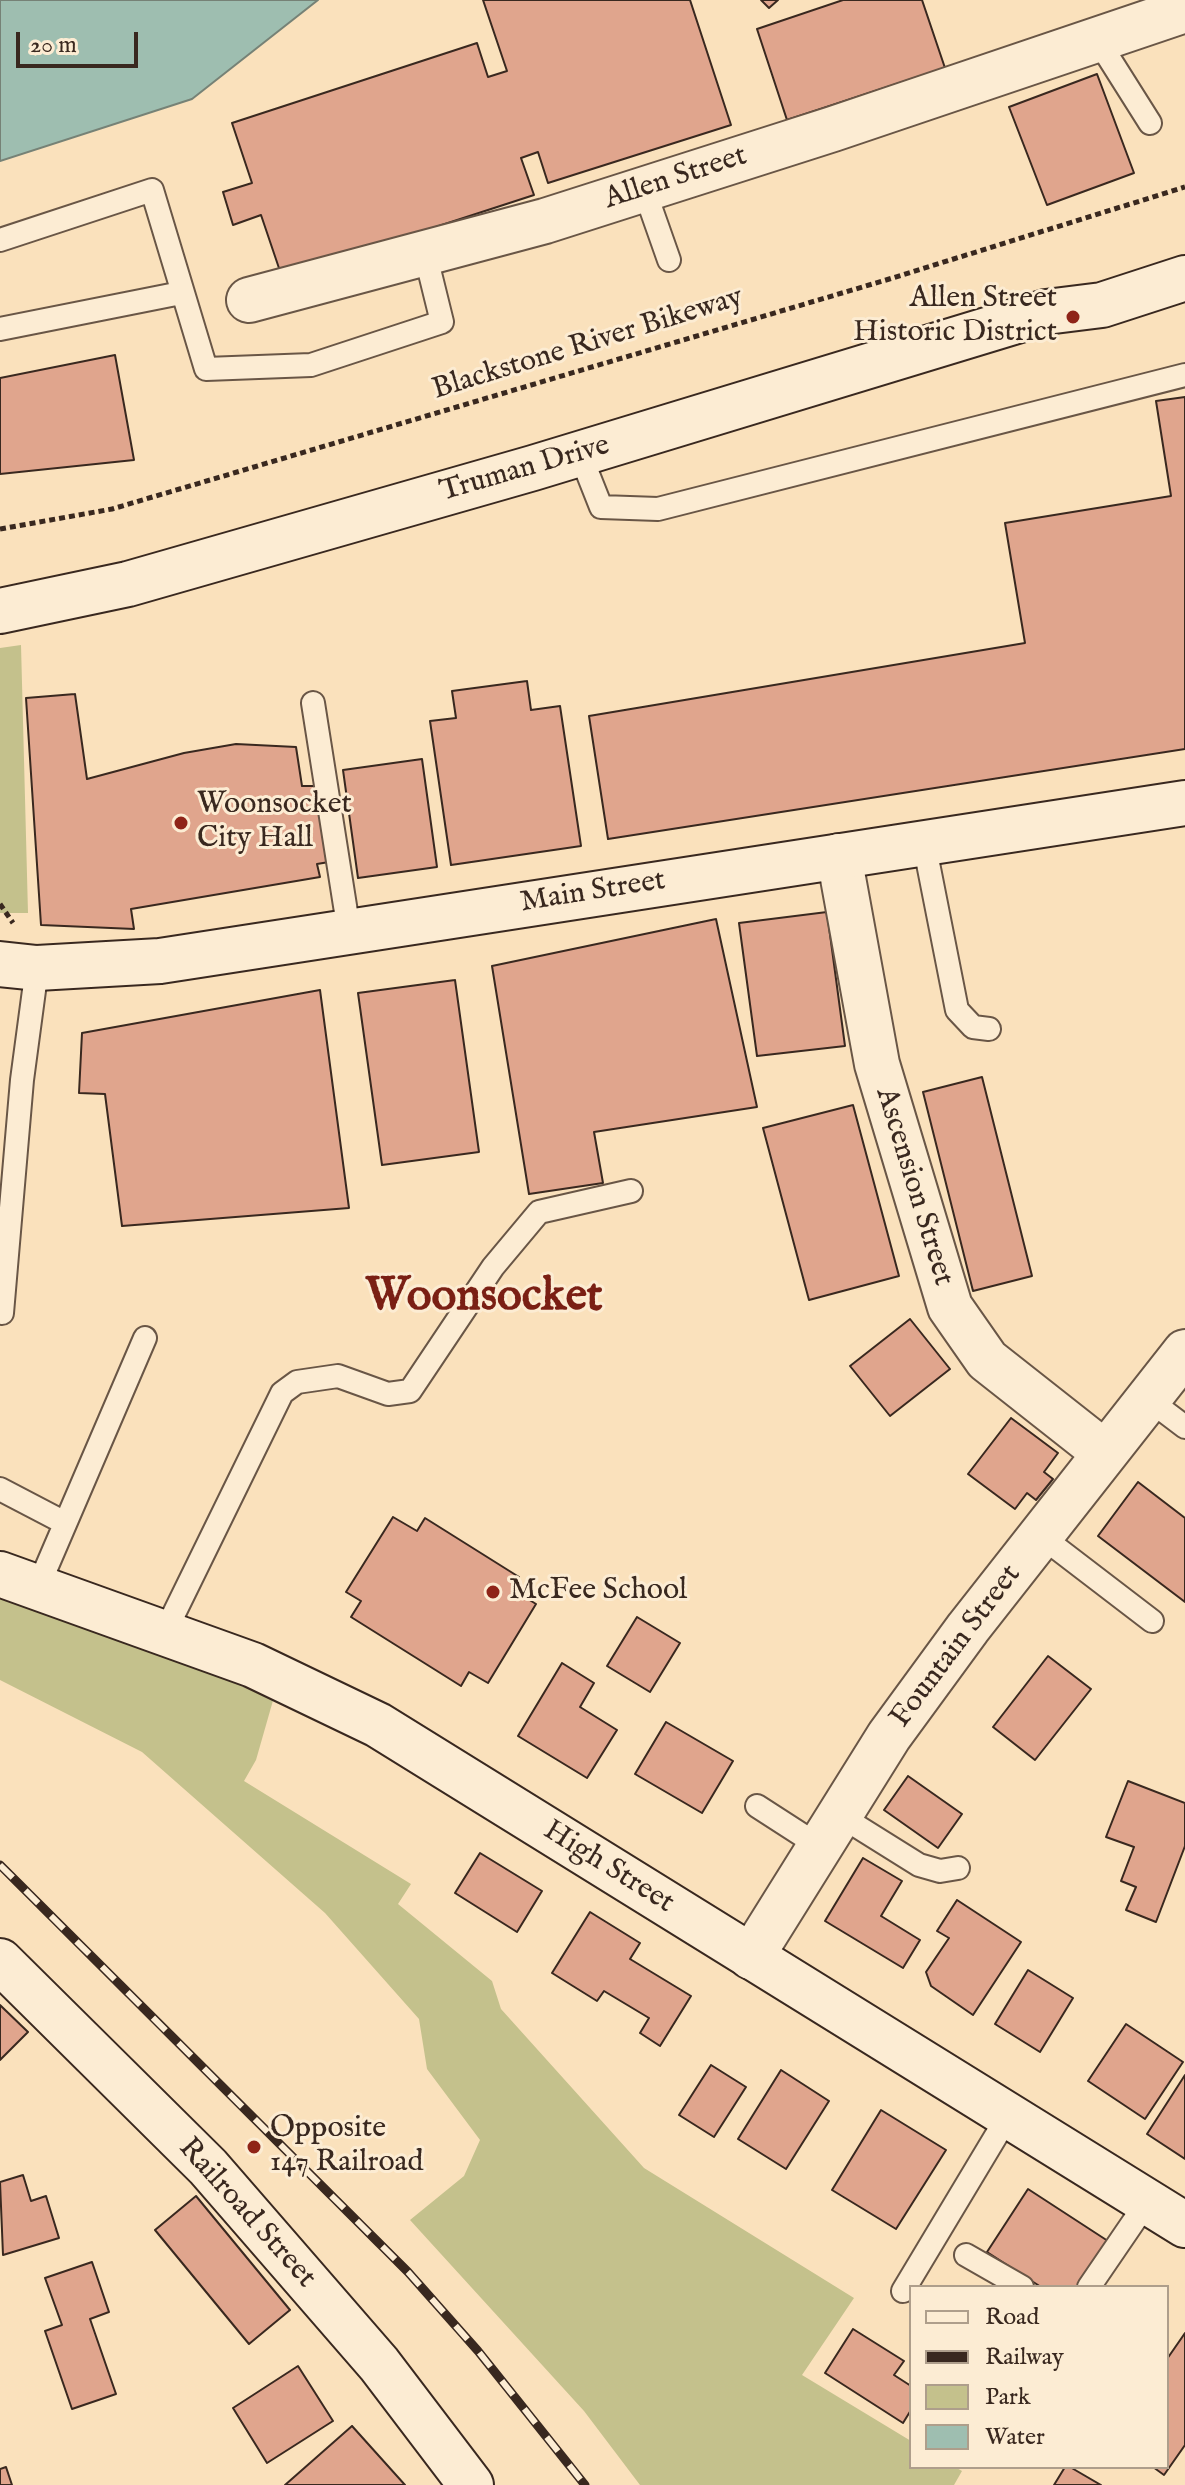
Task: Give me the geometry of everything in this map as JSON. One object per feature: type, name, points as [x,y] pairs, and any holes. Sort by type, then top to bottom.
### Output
[{"type":"main road","name":"Allen Street","points":[[249,300],[545,221],[833,129],[1102,19],[1185,10]]},
{"type":"main road","name":"Truman Drive","points":[[1046,312],[1093,287],[1185,249]]},
{"type":"main road","name":"Truman Drive","points":[[0,611],[128,584],[580,454],[1046,312],[1102,305],[1185,278]]},
{"type":"main road","name":"Main Street","points":[[18,966],[160,961],[1185,803]]},
{"type":"main road","name":"Ascension Street","points":[[839,856],[877,1064],[950,1307],[987,1360],[1105,1453]]},
{"type":"main road","name":"Fountain Street","points":[[751,1957],[889,1736],[1185,1352]]},
{"type":"main road","name":"High Street","points":[[19,1580],[253,1665],[378,1725],[1185,2225]]},
{"type":"main road","name":"Railroad Street","points":[[0,1961],[208,2167],[379,2364],[471,2485]]},
{"type":"lane","points":[[1102,19],[1150,123]]},
{"type":"lane","points":[[644,189],[669,260]]},
{"type":"lane","points":[[0,240],[152,190],[206,369],[311,365],[442,322],[425,253]]},
{"type":"lane","points":[[0,329],[181,293]]},
{"type":"lane","points":[[580,454],[601,507],[658,509],[1185,375]]},
{"type":"lane","points":[[313,703],[349,931]]},
{"type":"lane","points":[[924,843],[955,1005],[979,1026]]},
{"type":"lane","points":[[2,1313],[22,1080],[18,966]]},
{"type":"lane","points":[[165,1632],[282,1393],[297,1382],[338,1376],[388,1394],[410,1391],[493,1267],[539,1212],[631,1191]]},
{"type":"lane","points":[[19,1580],[65,1523],[145,1338]]},
{"type":"lane","points":[[1148,1399],[1185,1427]]},
{"type":"lane","points":[[0,1489],[65,1523]]},
{"type":"lane","points":[[1041,1536],[1152,1621]]},
{"type":"lane","points":[[757,1806],[919,1865],[940,1871],[958,1868]]},
{"type":"lane","points":[[903,2291],[1008,2116]]},
{"type":"lane","points":[[1090,2285],[1147,2202]]},
{"type":"lane","points":[[966,2255],[1018,2285]]},
{"type":"path","name":"Blackstone River Bikeway","points":[[0,529],[112,509],[886,280],[1185,187]]},
{"type":"green space","points":[[21,645],[28,913],[0,913],[0,648]]},
{"type":"green space","points":[[0,1554],[274,1697],[256,1760],[244,1781],[411,1884],[398,1904],[492,1981],[501,2009],[644,2168],[854,2298],[802,2375],[909,2440],[909,2469],[962,2471],[954,2485],[640,2485],[584,2411],[410,2220],[464,2176],[480,2140],[427,2069],[419,2019],[325,1913],[142,1752],[0,1680]]},
{"type":"water","points":[[0,0],[318,0],[192,99],[0,161]]},
{"type":"building","points":[[483,0],[690,0],[731,125],[548,183],[538,152],[521,158],[534,195],[282,277],[261,215],[233,225],[223,192],[252,183],[232,123],[477,43],[488,77],[507,71]]},
{"type":"building","points":[[761,0],[778,0],[769,8]]},
{"type":"building","points":[[843,0],[922,0],[945,68],[787,120],[757,29]]},
{"type":"building","points":[[1097,74],[1134,173],[1047,205],[1009,107]]},
{"type":"building","points":[[115,355],[134,460],[0,474],[0,378]]},
{"type":"building","points":[[1185,397],[1185,749],[608,839],[589,716],[1025,643],[1005,523],[1171,496],[1156,401]]},
{"type":"building","points":[[527,681],[531,710],[560,706],[581,846],[451,865],[430,721],[456,718],[452,691]]},
{"type":"building","name":"Woonsocket City Hall","points":[[75,694],[87,779],[184,753],[236,744],[296,747],[302,786],[322,786],[335,861],[317,864],[320,877],[131,909],[134,929],[41,925],[26,698]]},
{"type":"building","points":[[422,759],[437,867],[358,878],[343,770]]},
{"type":"building","points":[[827,912],[845,1046],[757,1056],[739,923]]},
{"type":"building","points":[[716,919],[757,1107],[594,1132],[603,1183],[529,1194],[492,966]]},
{"type":"building","points":[[455,980],[479,1152],[382,1165],[358,993]]},
{"type":"building","points":[[320,990],[349,1208],[122,1226],[105,1094],[79,1093],[82,1033]]},
{"type":"building","points":[[982,1077],[1032,1276],[973,1291],[923,1092]]},
{"type":"building","points":[[853,1105],[899,1276],[809,1300],[763,1128]]},
{"type":"building","points":[[910,1319],[950,1369],[890,1416],[850,1366]]},
{"type":"building","points":[[1011,1418],[1058,1453],[1044,1472],[1053,1479],[1036,1500],[1027,1493],[1015,1509],[968,1474]]},
{"type":"building","points":[[1138,1482],[1185,1518],[1185,1602],[1098,1536]]},
{"type":"building","points":[[393,1517],[417,1531],[425,1518],[519,1577],[512,1589],[536,1604],[488,1683],[469,1672],[461,1686],[351,1617],[361,1601],[346,1592]]},
{"type":"building","points":[[637,1617],[680,1643],[650,1692],[607,1666]]},
{"type":"building","points":[[1048,1656],[1091,1689],[1035,1760],[993,1727]]},
{"type":"building","points":[[562,1663],[594,1683],[580,1707],[617,1730],[587,1778],[518,1736]]},
{"type":"building","points":[[666,1722],[733,1761],[702,1813],[635,1774]]},
{"type":"building","points":[[908,1776],[962,1814],[938,1848],[884,1810]]},
{"type":"building","points":[[1128,1781],[1185,1803],[1185,1846],[1156,1922],[1126,1910],[1136,1887],[1121,1881],[1134,1847],[1106,1837]]},
{"type":"building","points":[[480,1853],[542,1891],[517,1932],[455,1893]]},
{"type":"building","points":[[863,1858],[902,1881],[881,1916],[920,1940],[903,1968],[825,1921]]},
{"type":"building","points":[[957,1900],[1021,1942],[973,2015],[931,1986],[926,1972],[949,1938],[937,1931]]},
{"type":"building","points":[[590,1912],[640,1943],[630,1959],[691,1996],[660,2046],[640,2033],[649,2018],[604,1991],[597,2001],[552,1973]]},
{"type":"building","points":[[1028,1970],[1073,1998],[1040,2052],[995,2024]]},
{"type":"building","points":[[0,2005],[28,2032],[0,2060]]},
{"type":"building","points":[[1126,2024],[1183,2062],[1145,2119],[1088,2081]]},
{"type":"building","points":[[711,2065],[746,2087],[714,2137],[679,2115]]},
{"type":"building","points":[[781,2070],[829,2101],[786,2169],[738,2139]]},
{"type":"building","points":[[1185,2075],[1185,2159],[1147,2134]]},
{"type":"building","points":[[881,2110],[946,2150],[896,2229],[832,2190]]},
{"type":"building","points":[[23,2175],[31,2201],[46,2196],[59,2238],[3,2255],[0,2182]]},
{"type":"building","points":[[1028,2189],[1111,2243],[1083,2285],[1038,2285],[987,2252]]},
{"type":"building","points":[[196,2196],[290,2310],[249,2344],[155,2230]]},
{"type":"building","points":[[92,2262],[109,2312],[90,2319],[116,2394],[72,2409],[45,2331],[62,2325],[45,2278]]},
{"type":"building","points":[[853,2329],[904,2361],[894,2375],[909,2385],[909,2413],[903,2423],[825,2373]]},
{"type":"building","points":[[1185,2333],[1185,2445],[1169,2468],[1169,2356]]},
{"type":"building","points":[[298,2366],[333,2421],[267,2463],[233,2408]]},
{"type":"building","points":[[352,2426],[405,2485],[285,2485]]},
{"type":"building","points":[[6,2467],[12,2485],[0,2485],[0,2469]]},
{"type":"building","points":[[1064,2469],[1073,2469],[1101,2485],[1054,2485]]},
{"type":"railway","points":[[0,1865],[408,2272],[478,2351],[585,2485]]},
{"type":"place","name":"Allen Street Historic District","points":[[1073,317]]},
{"type":"place","name":"Woonsocket City Hall","points":[[181,823]]},
{"type":"place","name":"McFee School","points":[[493,1592]]},
{"type":"place","name":"Opposite 147 Railroad","points":[[254,2147]]},
{"type":"district","name":"Woonsocket","points":[[484,1300]]}]
